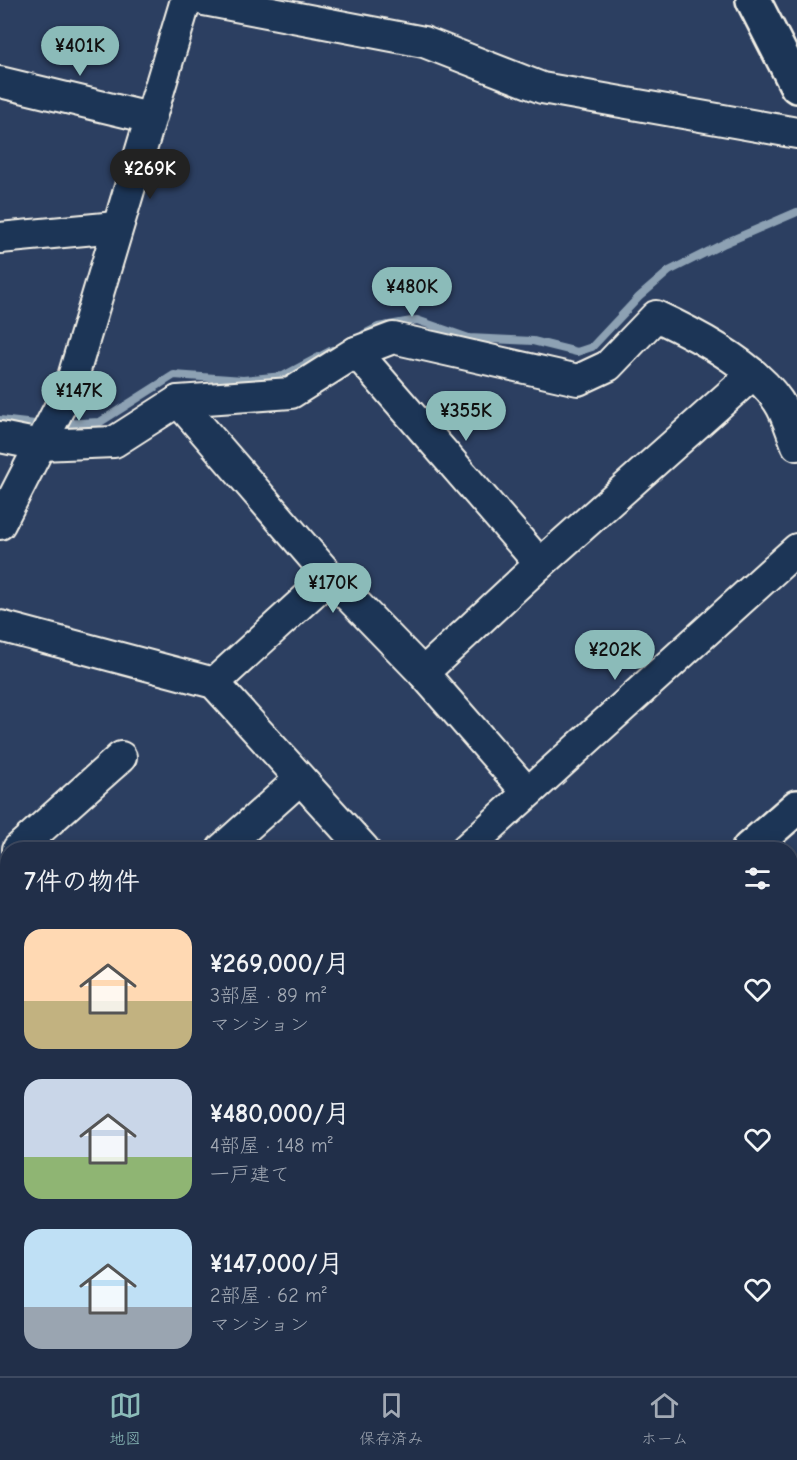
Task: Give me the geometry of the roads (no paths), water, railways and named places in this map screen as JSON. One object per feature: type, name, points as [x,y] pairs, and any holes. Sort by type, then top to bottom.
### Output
[{"type":"main road","points":[[753,0],[797,86]]},
{"type":"main road","points":[[757,842],[797,807]]},
{"type":"street","points":[[0,524],[70,387],[116,227],[186,0]]},
{"type":"street","points":[[204,0],[424,42],[542,88],[657,111],[797,133]]},
{"type":"street","points":[[0,82],[150,118]]},
{"type":"street","points":[[0,237],[116,227]]},
{"type":"street","points":[[0,436],[114,442],[178,401],[291,393],[356,352],[393,338],[578,380],[608,366],[656,316],[693,334],[753,374],[778,401],[797,445]]},
{"type":"street","points":[[356,352],[540,564]]},
{"type":"street","points":[[423,673],[540,564],[753,374]]},
{"type":"street","points":[[178,401],[330,577],[423,673],[527,792]]},
{"type":"street","points":[[473,842],[797,549]]},
{"type":"street","points":[[214,683],[330,577]]},
{"type":"street","points":[[0,626],[214,683],[358,842]]},
{"type":"street","points":[[26,842],[121,757]]},
{"type":"street","points":[[230,842],[300,779]]},
{"type":"waterway","points":[[364,334],[378,327],[417,320],[469,338],[533,341],[577,352],[592,347],[639,297],[669,271],[725,243],[797,212]]},
{"type":"waterway","points":[[59,424],[100,422],[174,375],[243,380],[283,376],[332,350]]},
{"type":"waterway","points":[[0,420],[44,425]]}]
